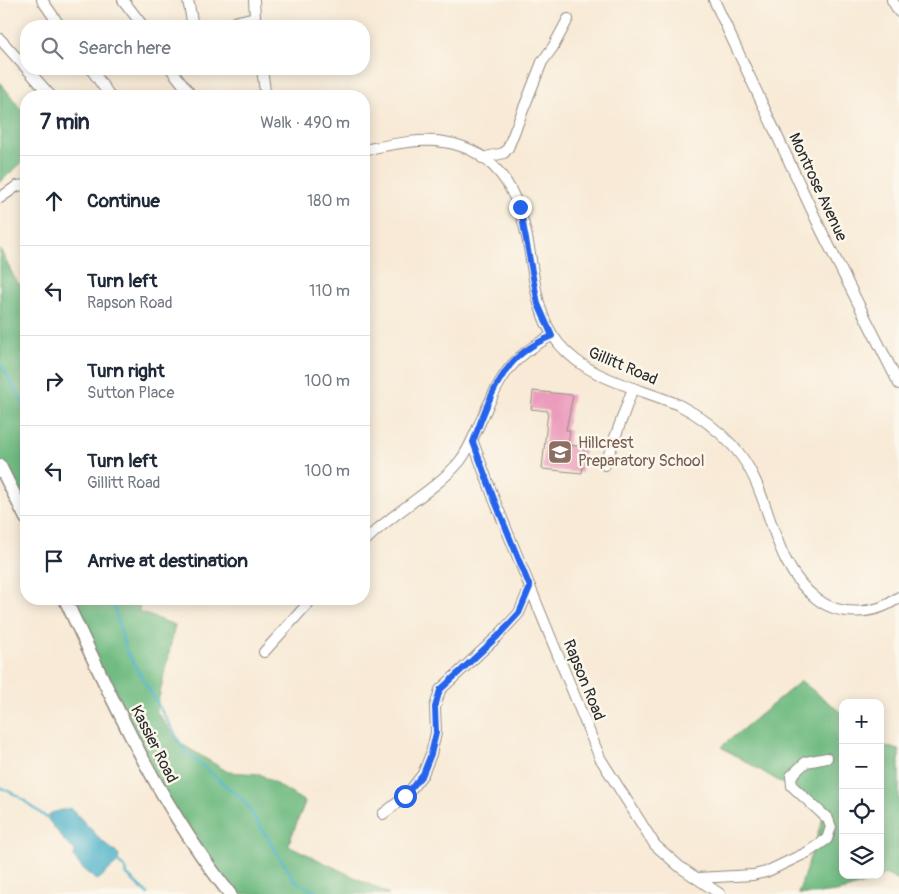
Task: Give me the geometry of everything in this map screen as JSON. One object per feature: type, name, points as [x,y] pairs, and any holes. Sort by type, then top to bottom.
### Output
[{"type":"main road","points":[[0,466],[20,506]]},
{"type":"main road","name":"Kassier Road","points":[[68,605],[138,750],[161,793],[180,825],[230,894]]},
{"type":"street","points":[[42,0],[56,20]]},
{"type":"street","points":[[124,0],[138,20]]},
{"type":"street","points":[[188,0],[192,20]]},
{"type":"street","points":[[242,20],[255,17],[254,0]]},
{"type":"street","name":"Montrose Avenue","points":[[714,0],[821,230],[899,384]]},
{"type":"street","points":[[892,0],[899,12]]},
{"type":"street","points":[[482,158],[504,153],[508,148],[542,62],[553,47],[568,19]]},
{"type":"street","points":[[0,39],[20,62]]},
{"type":"street","points":[[32,75],[46,90]]},
{"type":"street","points":[[94,75],[106,90]]},
{"type":"street","points":[[176,75],[187,90]]},
{"type":"street","points":[[263,75],[265,90]]},
{"type":"street","name":"Gillitt Road","points":[[370,149],[421,142],[443,142],[465,148],[482,158],[507,183],[520,207],[538,304],[552,336],[567,354],[591,372],[688,410],[732,445],[749,468],[758,486],[783,557],[791,570],[817,600],[833,607],[854,612],[890,605],[899,597]]},
{"type":"street","points":[[0,198],[20,185]]},
{"type":"street","points":[[370,537],[458,463],[473,442],[496,390],[511,364],[524,352],[552,336]]},
{"type":"street","points":[[605,465],[633,388]]},
{"type":"street","name":"Rapson Road","points":[[473,442],[494,499],[600,758],[655,845],[720,894]]},
{"type":"street","points":[[383,814],[405,796],[423,774],[431,754],[436,733],[435,707],[440,690],[497,637],[519,613],[530,587]]},
{"type":"street","points":[[264,652],[307,605]]},
{"type":"street","points":[[697,878],[753,875],[766,872],[808,852],[827,839],[831,827],[828,819],[792,786],[791,776],[806,762],[827,758]]},
{"type":"green space","points":[[0,82],[20,108],[20,164],[0,182]]},
{"type":"green space","points":[[0,249],[20,285],[20,506],[0,466]]},
{"type":"green space","points":[[68,605],[140,605],[139,612],[175,625],[156,711],[178,742],[228,772],[260,774],[305,802],[288,845],[389,894],[230,894],[179,825]]},
{"type":"green space","points":[[801,681],[839,711],[839,879],[874,879],[852,888],[833,892],[798,894],[826,809],[721,747]]},
{"type":"green space","points":[[884,746],[899,750],[899,881],[885,874]]},
{"type":"water","points":[[71,808],[102,841],[119,855],[118,862],[99,879],[96,880],[84,870],[74,858],[75,850],[67,844],[47,818],[51,813]]},
{"type":"building","points":[[533,391],[573,395],[566,430],[570,430],[568,445],[585,447],[582,473],[542,469],[548,411],[531,409]]},
{"type":"waterway","points":[[0,363],[20,398]]},
{"type":"waterway","points":[[114,605],[126,650],[185,751],[244,801],[295,881],[321,894]]},
{"type":"waterway","points":[[0,787],[18,796],[47,818]]},
{"type":"waterway","points":[[118,862],[126,869],[127,875],[148,894]]},
{"type":"place","name":"Hillcrest Preparatory School","points":[[560,452]]},
{"type":"route","points":[[405,796],[423,774],[431,754],[436,733],[435,707],[440,690],[497,637],[519,613],[530,587],[473,442],[478,426],[511,364],[524,352],[552,336],[538,304],[524,219],[520,207]]}]
